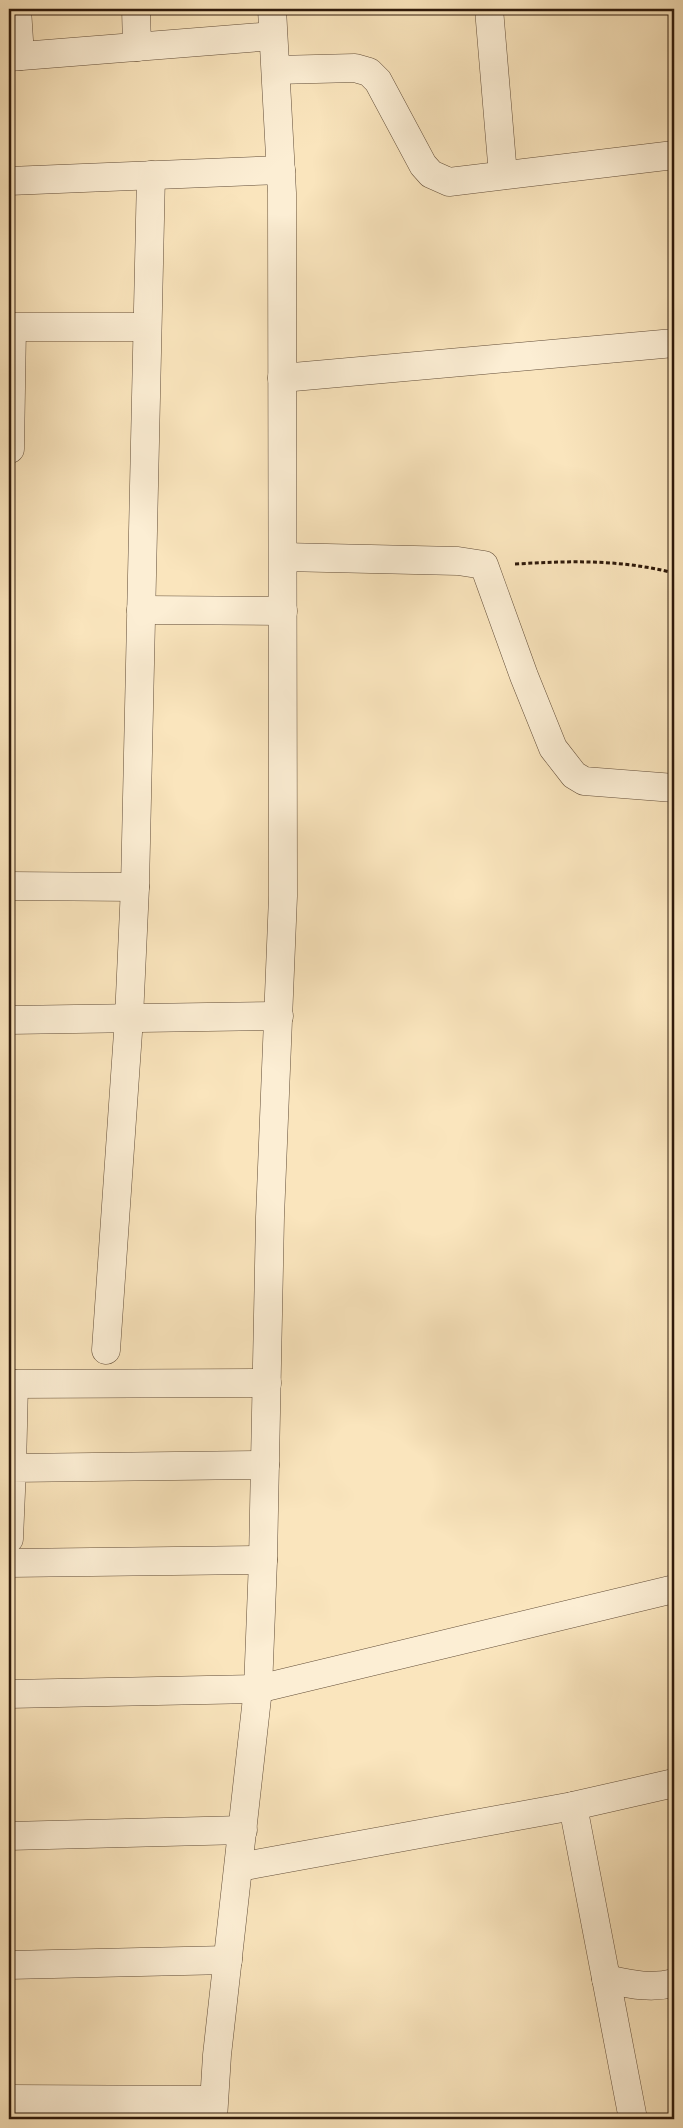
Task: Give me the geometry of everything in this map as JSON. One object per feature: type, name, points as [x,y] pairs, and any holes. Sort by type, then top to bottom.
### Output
[{"type":"street","points":[[17,9],[14,57],[274,36]]},
{"type":"street","points":[[136,9],[138,47]]},
{"type":"street","points":[[9,2099],[213,2110],[258,1689],[263,1560],[270,1217],[283,896],[280,170],[272,9]]},
{"type":"street","points":[[489,9],[504,175]]},
{"type":"street","points":[[276,70],[355,68],[368,72],[378,81],[423,165],[431,174],[448,182],[674,155]]},
{"type":"street","points":[[9,180],[280,170]]},
{"type":"street","points":[[106,1350],[129,1018],[135,887],[151,175]]},
{"type":"street","points":[[10,449],[10,327],[147,327]]},
{"type":"street","points":[[282,378],[674,343]]},
{"type":"street","points":[[283,557],[458,561],[484,566],[524,676],[553,748],[562,762],[574,775],[584,781],[674,788]]},
{"type":"street","points":[[141,610],[283,611]]},
{"type":"street","points":[[9,886],[135,887]]},
{"type":"street","points":[[9,1020],[279,1016]]},
{"type":"street","points":[[9,1539],[11,1384],[267,1383]]},
{"type":"street","points":[[11,1468],[265,1465]]},
{"type":"street","points":[[9,1563],[263,1560]]},
{"type":"street","points":[[9,1694],[258,1689],[674,1590]]},
{"type":"street","points":[[239,1867],[573,1806],[674,1783]]},
{"type":"street","points":[[573,1806],[633,2119]]},
{"type":"street","points":[[9,1836],[243,1830]]},
{"type":"street","points":[[9,1965],[228,1960]]},
{"type":"street","points":[[606,1979],[642,1986],[658,1986],[674,1982]]},
{"type":"path","points":[[484,566],[583,561],[638,564],[674,573]]}]
